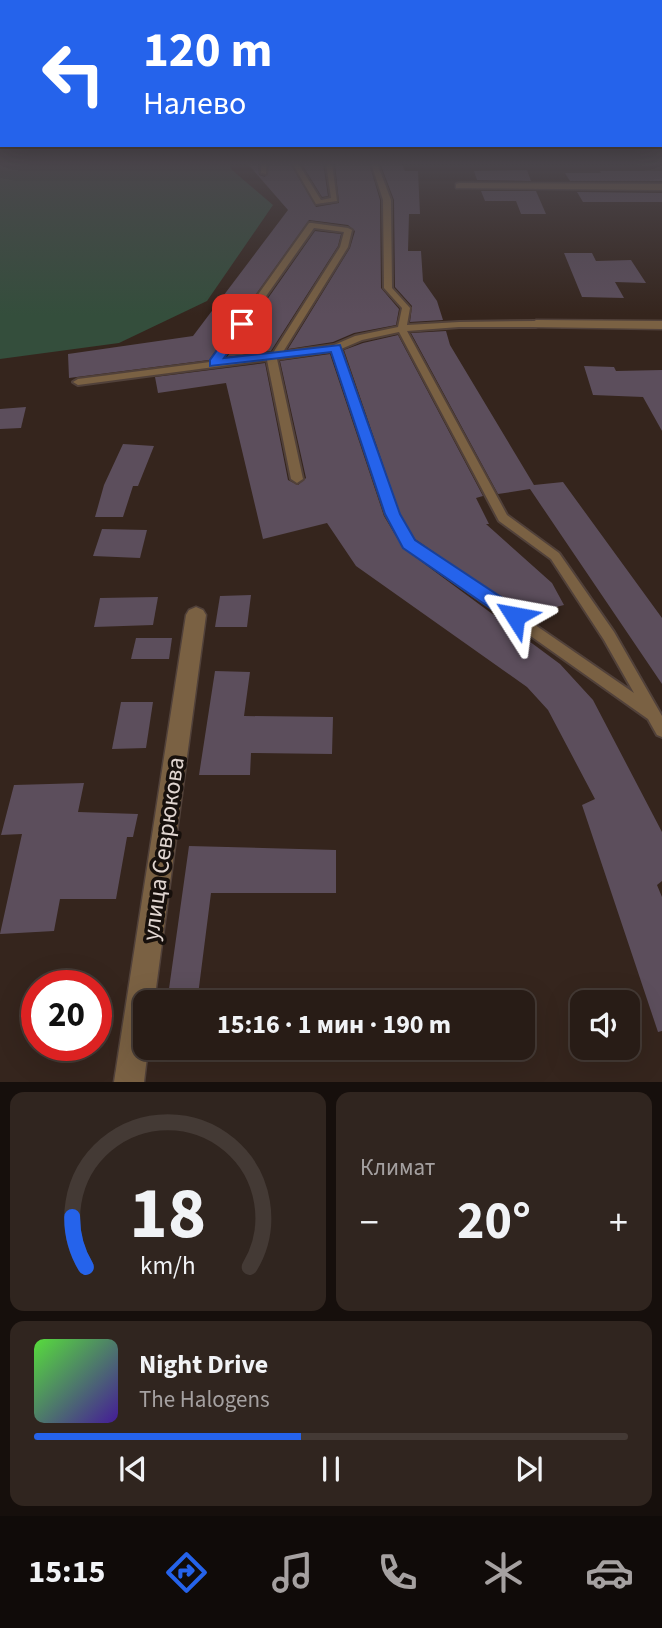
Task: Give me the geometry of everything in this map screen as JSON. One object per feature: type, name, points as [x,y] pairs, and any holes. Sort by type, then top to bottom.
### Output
[{"type":"street","points":[[536,324],[662,325]]},
{"type":"street","name":"улица Севрюкова","points":[[129,1082],[196,615]]},
{"type":"lane","points":[[387,213],[388,288],[406,308],[402,329],[503,518],[555,556],[609,636],[662,730]]},
{"type":"lane","points":[[214,363],[312,225],[348,230],[344,247],[274,355],[297,479]]},
{"type":"lane","points":[[78,382],[335,348],[357,337],[402,329],[536,324]]},
{"type":"lane","points":[[335,348],[392,514],[409,544],[537,631],[654,716]]},
{"type":"green space","points":[[0,213],[267,213],[207,301],[119,343],[0,359]]},
{"type":"building","points":[[285,213],[380,213],[381,288],[399,309],[396,325],[354,333],[333,342],[288,349],[350,248],[355,231],[348,225],[309,220],[209,360],[69,378],[68,354],[193,336]]},
{"type":"building","points":[[394,213],[420,213],[409,214],[408,251],[421,251],[423,281],[437,301],[443,320],[410,322],[412,306],[395,287]]},
{"type":"building","points":[[315,231],[341,234],[338,246],[271,351],[227,357]]},
{"type":"building","points":[[564,253],[592,253],[596,261],[631,260],[646,283],[615,282],[624,298],[582,297]]},
{"type":"building","points":[[446,331],[450,345],[534,485],[563,482],[662,618],[662,684],[530,489],[498,494],[411,333]]},
{"type":"building","points":[[398,335],[483,496],[476,498],[489,524],[486,524],[552,583],[564,605],[525,615],[415,539],[400,514],[344,350]]},
{"type":"building","points":[[330,354],[384,516],[403,548],[560,664],[593,700],[662,832],[662,881],[657,885],[662,897],[662,1031],[658,1032],[582,805],[595,799],[548,710],[527,687],[356,566],[327,523],[263,539],[226,383],[158,393],[155,377],[265,363],[288,480],[298,485],[306,478],[280,361]]},
{"type":"building","points":[[584,366],[614,367],[616,371],[662,370],[662,431],[643,397],[593,395]]},
{"type":"building","points":[[26,407],[21,428],[0,429],[0,409]]},
{"type":"building","points":[[123,444],[154,446],[138,486],[133,486],[123,517],[95,517],[104,485]]},
{"type":"building","points":[[102,529],[147,530],[140,558],[93,556]]},
{"type":"building","points":[[251,595],[247,627],[215,627],[220,596]]},
{"type":"building","points":[[158,597],[153,625],[94,627],[100,598]]},
{"type":"building","points":[[136,638],[172,638],[169,659],[131,659]]},
{"type":"building","points":[[215,671],[250,672],[244,716],[333,717],[332,754],[251,753],[250,775],[199,775]]},
{"type":"building","points":[[121,702],[153,702],[146,748],[112,749]]},
{"type":"building","points":[[84,783],[78,812],[138,814],[133,837],[127,837],[116,899],[60,899],[54,931],[0,934],[22,834],[1,835],[14,785]]},
{"type":"building","points":[[189,846],[336,850],[336,893],[211,893],[199,990],[169,990]]},
{"type":"route","points":[[242,324],[214,363],[335,348],[392,514],[409,544],[515,616]]}]
